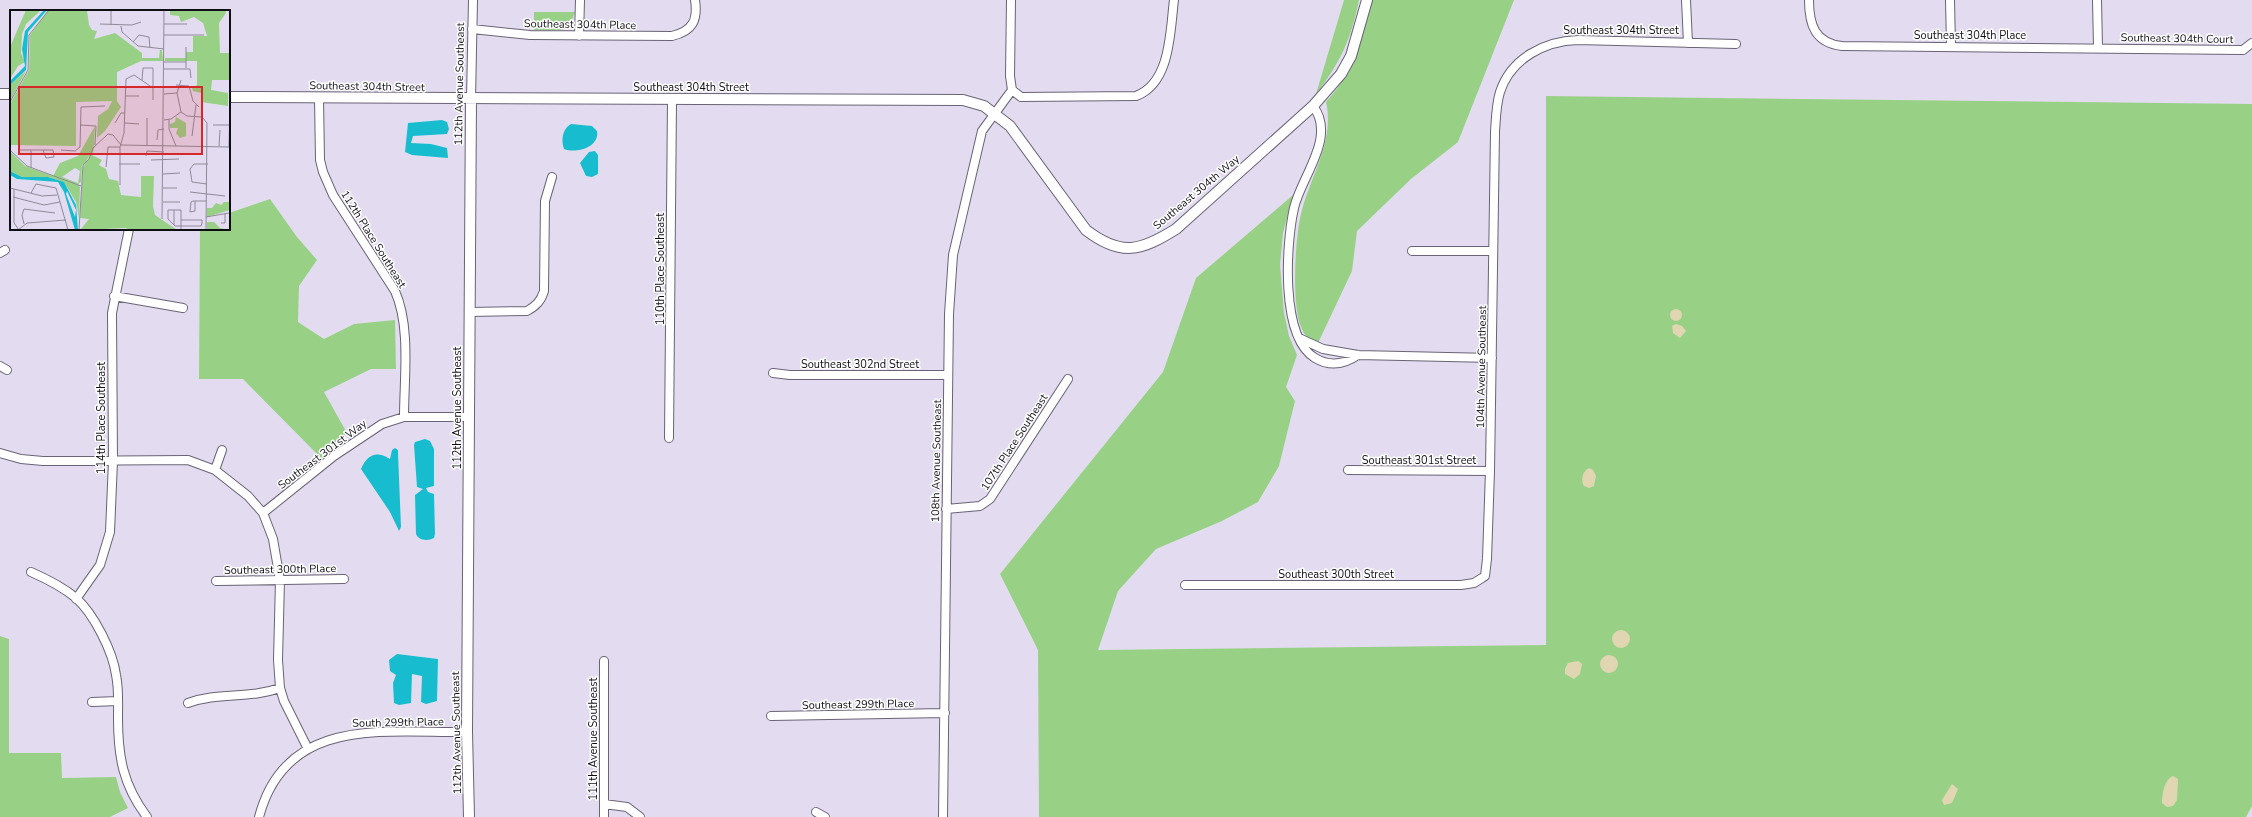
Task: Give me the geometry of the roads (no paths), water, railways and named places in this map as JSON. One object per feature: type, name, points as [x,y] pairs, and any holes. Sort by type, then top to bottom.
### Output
[{"type":"street","name":"112th Avenue Southeast","points":[[469,817],[467,732],[470,99],[472,0]]},
{"type":"street","points":[[579,36],[580,0]]},
{"type":"street","name":"Southeast 304th Place","points":[[472,29],[530,35],[672,36],[687,31],[693,25],[696,18],[695,0]]},
{"type":"street","points":[[1011,0],[1010,76],[1012,90],[1021,97],[1136,96],[1152,88],[1162,67],[1174,0]]},
{"type":"street","points":[[1358,355],[1338,364],[1318,360],[1308,353],[1294,326],[1291,311],[1289,245],[1294,207],[1320,143],[1322,127],[1319,115],[1313,106],[1341,74],[1351,56],[1367,0]]},
{"type":"street","points":[[1686,0],[1688,43]]},
{"type":"street","name":"Southeast 304th Place","points":[[1809,0],[1810,20],[1816,34],[1827,43],[1842,46],[1951,45],[2098,47]]},
{"type":"street","points":[[1950,0],[1951,45]]},
{"type":"street","points":[[2097,0],[2098,47]]},
{"type":"street","name":"Southeast 304th Street","points":[[1495,158],[1497,102],[1501,90],[1508,76],[1528,55],[1548,44],[1566,41],[1736,44]]},
{"type":"street","name":"Southeast 304th Court","points":[[2098,47],[2243,50],[2252,43]]},
{"type":"street","points":[[995,113],[1012,90]]},
{"type":"street","name":"Southeast 304th Street","points":[[230,97],[470,99],[953,99],[973,102],[995,113]]},
{"type":"street","name":"112th Place Southeast","points":[[319,98],[320,160],[323,172],[333,194],[396,291],[401,305],[404,352],[404,417]]},
{"type":"street","name":"110th Place Southeast","points":[[670,438],[672,99]]},
{"type":"street","name":"Southeast 304th Way","points":[[995,113],[1010,126],[1086,230],[1102,242],[1116,247],[1129,248],[1141,247],[1155,242],[1176,229],[1313,106]]},
{"type":"street","name":"108th Avenue Southeast","points":[[943,817],[949,314],[953,255],[982,131],[995,113]]},
{"type":"street","name":"104th Avenue Southeast","points":[[1485,576],[1490,471],[1495,158]]},
{"type":"street","points":[[470,312],[528,311],[536,306],[544,291],[545,201],[552,177]]},
{"type":"street","name":"114th Place Southeast","points":[[76,599],[96,572],[106,548],[111,519],[113,461],[111,334],[114,296],[126,248],[128,230]]},
{"type":"street","points":[[1412,251],[1493,251]]},
{"type":"street","points":[[114,296],[184,308]]},
{"type":"street","points":[[1299,338],[1323,349],[1358,355],[1492,358]]},
{"type":"street","name":"Southeast 302nd Street","points":[[773,373],[790,375],[948,375]]},
{"type":"street","name":"107th Place Southeast","points":[[946,509],[980,506],[990,499],[1068,379]]},
{"type":"street","name":"Southeast 301st Way","points":[[263,513],[366,433],[390,420],[404,417],[469,417]]},
{"type":"street","points":[[215,470],[222,450]]},
{"type":"street","points":[[0,453],[20,459],[43,461],[175,459],[200,464],[215,470],[237,485],[263,513],[273,539],[280,580],[278,660],[280,688],[284,702],[308,749]]},
{"type":"street","name":"Southeast 301st Street","points":[[1348,470],[1490,471]]},
{"type":"street","points":[[31,572],[46,579],[76,599],[100,631],[109,650],[117,676],[118,738],[121,764],[129,789],[147,817]]},
{"type":"street","name":"Southeast 300th Street","points":[[1185,585],[1461,585],[1477,582],[1485,576]]},
{"type":"street","name":"Southeast 300th Place","points":[[216,581],[344,579]]},
{"type":"street","name":"111th Avenue Southeast","points":[[604,661],[604,817]]},
{"type":"street","points":[[188,703],[204,697],[250,696],[280,688]]},
{"type":"street","points":[[92,702],[118,702]]},
{"type":"street","name":"Southeast 299th Place","points":[[771,716],[945,713]]},
{"type":"street","name":"South 299th Place","points":[[259,817],[267,793],[275,781],[294,760],[308,749],[327,740],[352,734],[467,732]]},
{"type":"street","points":[[604,804],[627,807],[640,817]]},
{"type":"street","points":[[816,812],[825,817]]},
{"type":"water","points":[[442,120],[447,122],[449,129],[447,134],[413,136],[411,143],[431,144],[447,148],[448,158],[412,155],[405,152],[408,123]]},
{"type":"water","points":[[571,124],[592,126],[597,131],[595,141],[591,145],[581,150],[575,151],[564,149],[563,135],[568,126]]},
{"type":"water","points":[[595,151],[598,155],[598,174],[592,177],[586,176],[580,163],[589,152]]},
{"type":"water","points":[[425,439],[430,441],[434,449],[434,486],[426,488],[428,492],[434,494],[435,534],[434,538],[429,540],[421,539],[416,534],[415,495],[423,489],[417,487],[414,445],[415,442]]},
{"type":"water","points":[[395,448],[398,450],[401,527],[399,531],[390,512],[361,469],[366,460],[372,455],[385,456],[390,459],[392,450]]},
{"type":"water","points":[[397,654],[438,659],[437,701],[426,704],[421,702],[422,676],[412,674],[411,703],[399,705],[394,703],[393,683],[396,675],[390,671],[389,660]]}]
